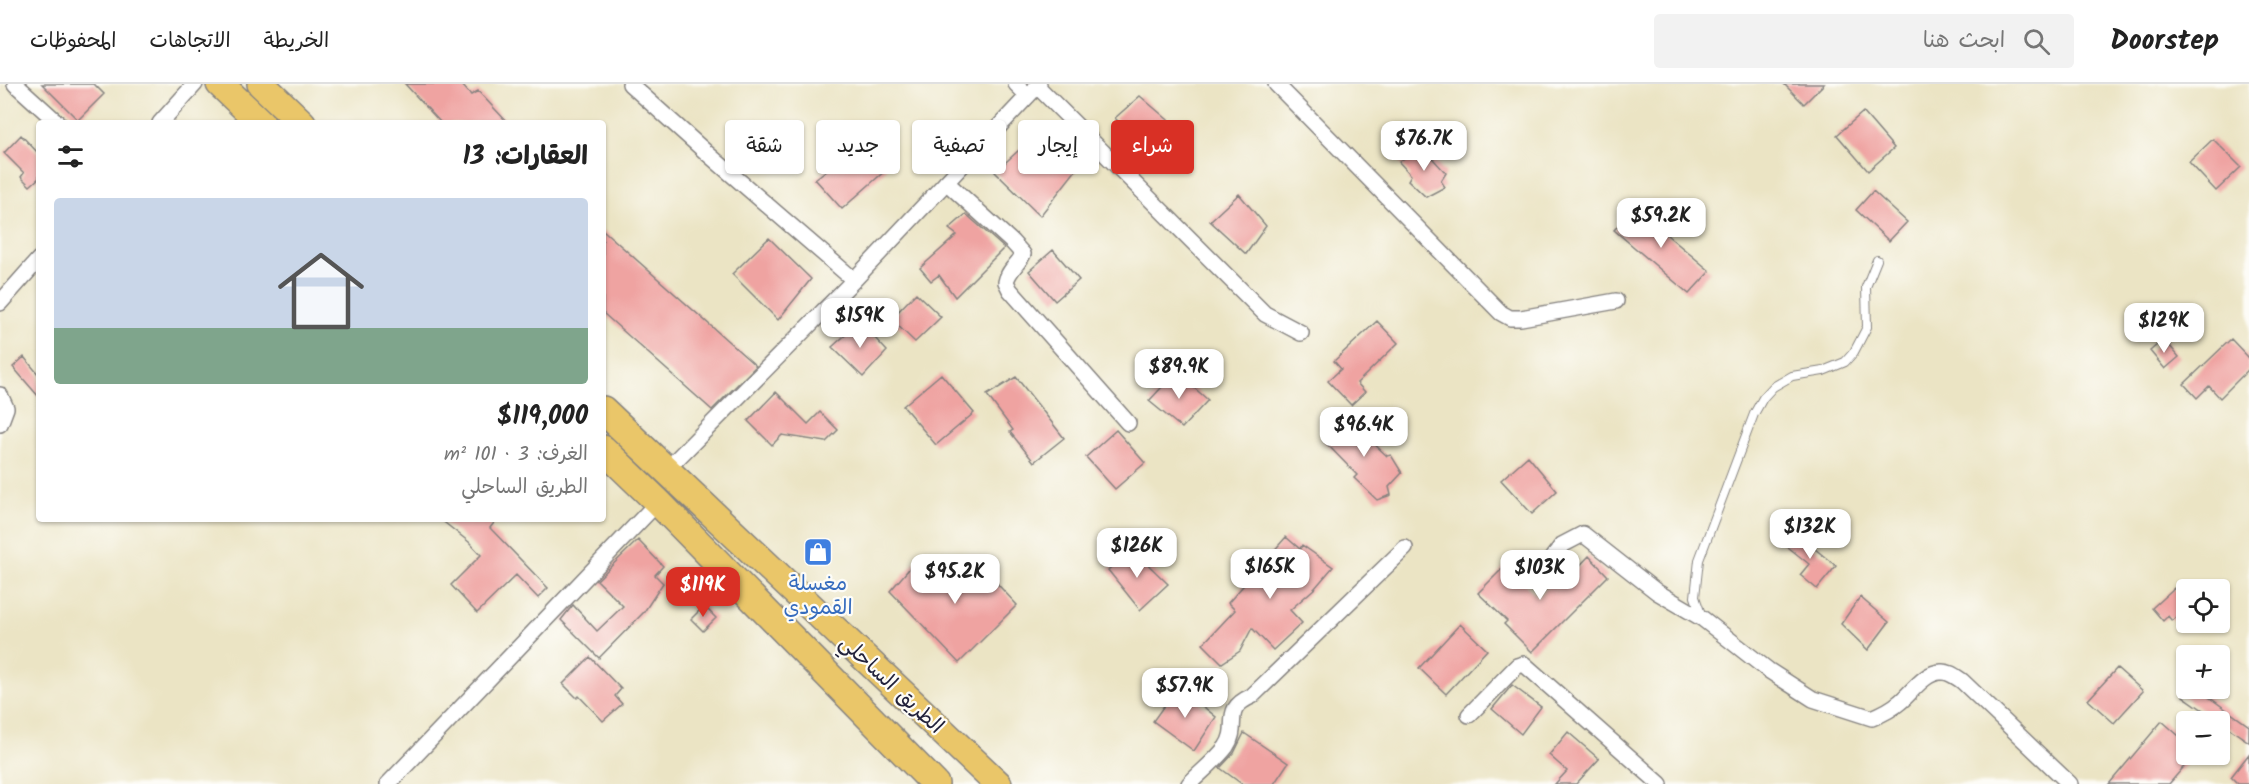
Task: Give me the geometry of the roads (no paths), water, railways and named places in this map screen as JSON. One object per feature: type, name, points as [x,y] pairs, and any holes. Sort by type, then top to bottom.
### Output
[{"type":"highway","points":[[220,84],[258,120]]},
{"type":"highway","points":[[261,84],[299,120]]},
{"type":"highway","name":"الطريق الساحلي","points":[[606,413],[998,784]]},
{"type":"highway","name":"الطريق الساحلي","points":[[606,452],[932,781]]},
{"type":"highway","points":[[932,781],[956,744]]},
{"type":"street","points":[[15,84],[55,120]]},
{"type":"street","points":[[163,120],[195,84]]},
{"type":"street","points":[[630,84],[854,280]]},
{"type":"street","points":[[1016,84],[1035,88],[1265,314],[1301,333]]},
{"type":"street","points":[[1276,84],[1501,313],[1510,318],[1521,318],[1616,301]]},
{"type":"street","points":[[666,470],[854,280],[1035,88]]},
{"type":"street","points":[[946,182],[1023,254],[1019,263],[1007,274],[1006,282],[1010,290],[1128,423]]},
{"type":"street","points":[[0,303],[36,262]]},
{"type":"street","points":[[0,395],[6,408],[0,424]]},
{"type":"street","points":[[388,784],[658,502]]},
{"type":"street","points":[[1550,561],[1562,545],[1583,534],[1657,592],[1703,619],[1768,670],[1813,699],[1872,718],[1900,702],[1929,675],[1941,672],[1950,673],[1962,681],[2070,784]]},
{"type":"street","points":[[1189,784],[1225,748],[1231,738],[1234,709],[1238,703],[1252,696],[1405,548]]},
{"type":"street","points":[[1469,715],[1517,666],[1524,664],[1660,784]]},
{"type":"lane","points":[[1703,619],[1695,597],[1699,560],[1754,414],[1763,398],[1773,387],[1792,376],[1823,371],[1845,362],[1854,352],[1867,327],[1866,287],[1877,260]]},
{"type":"place","name":"مغسلة القمودي","points":[[818,552]]}]
